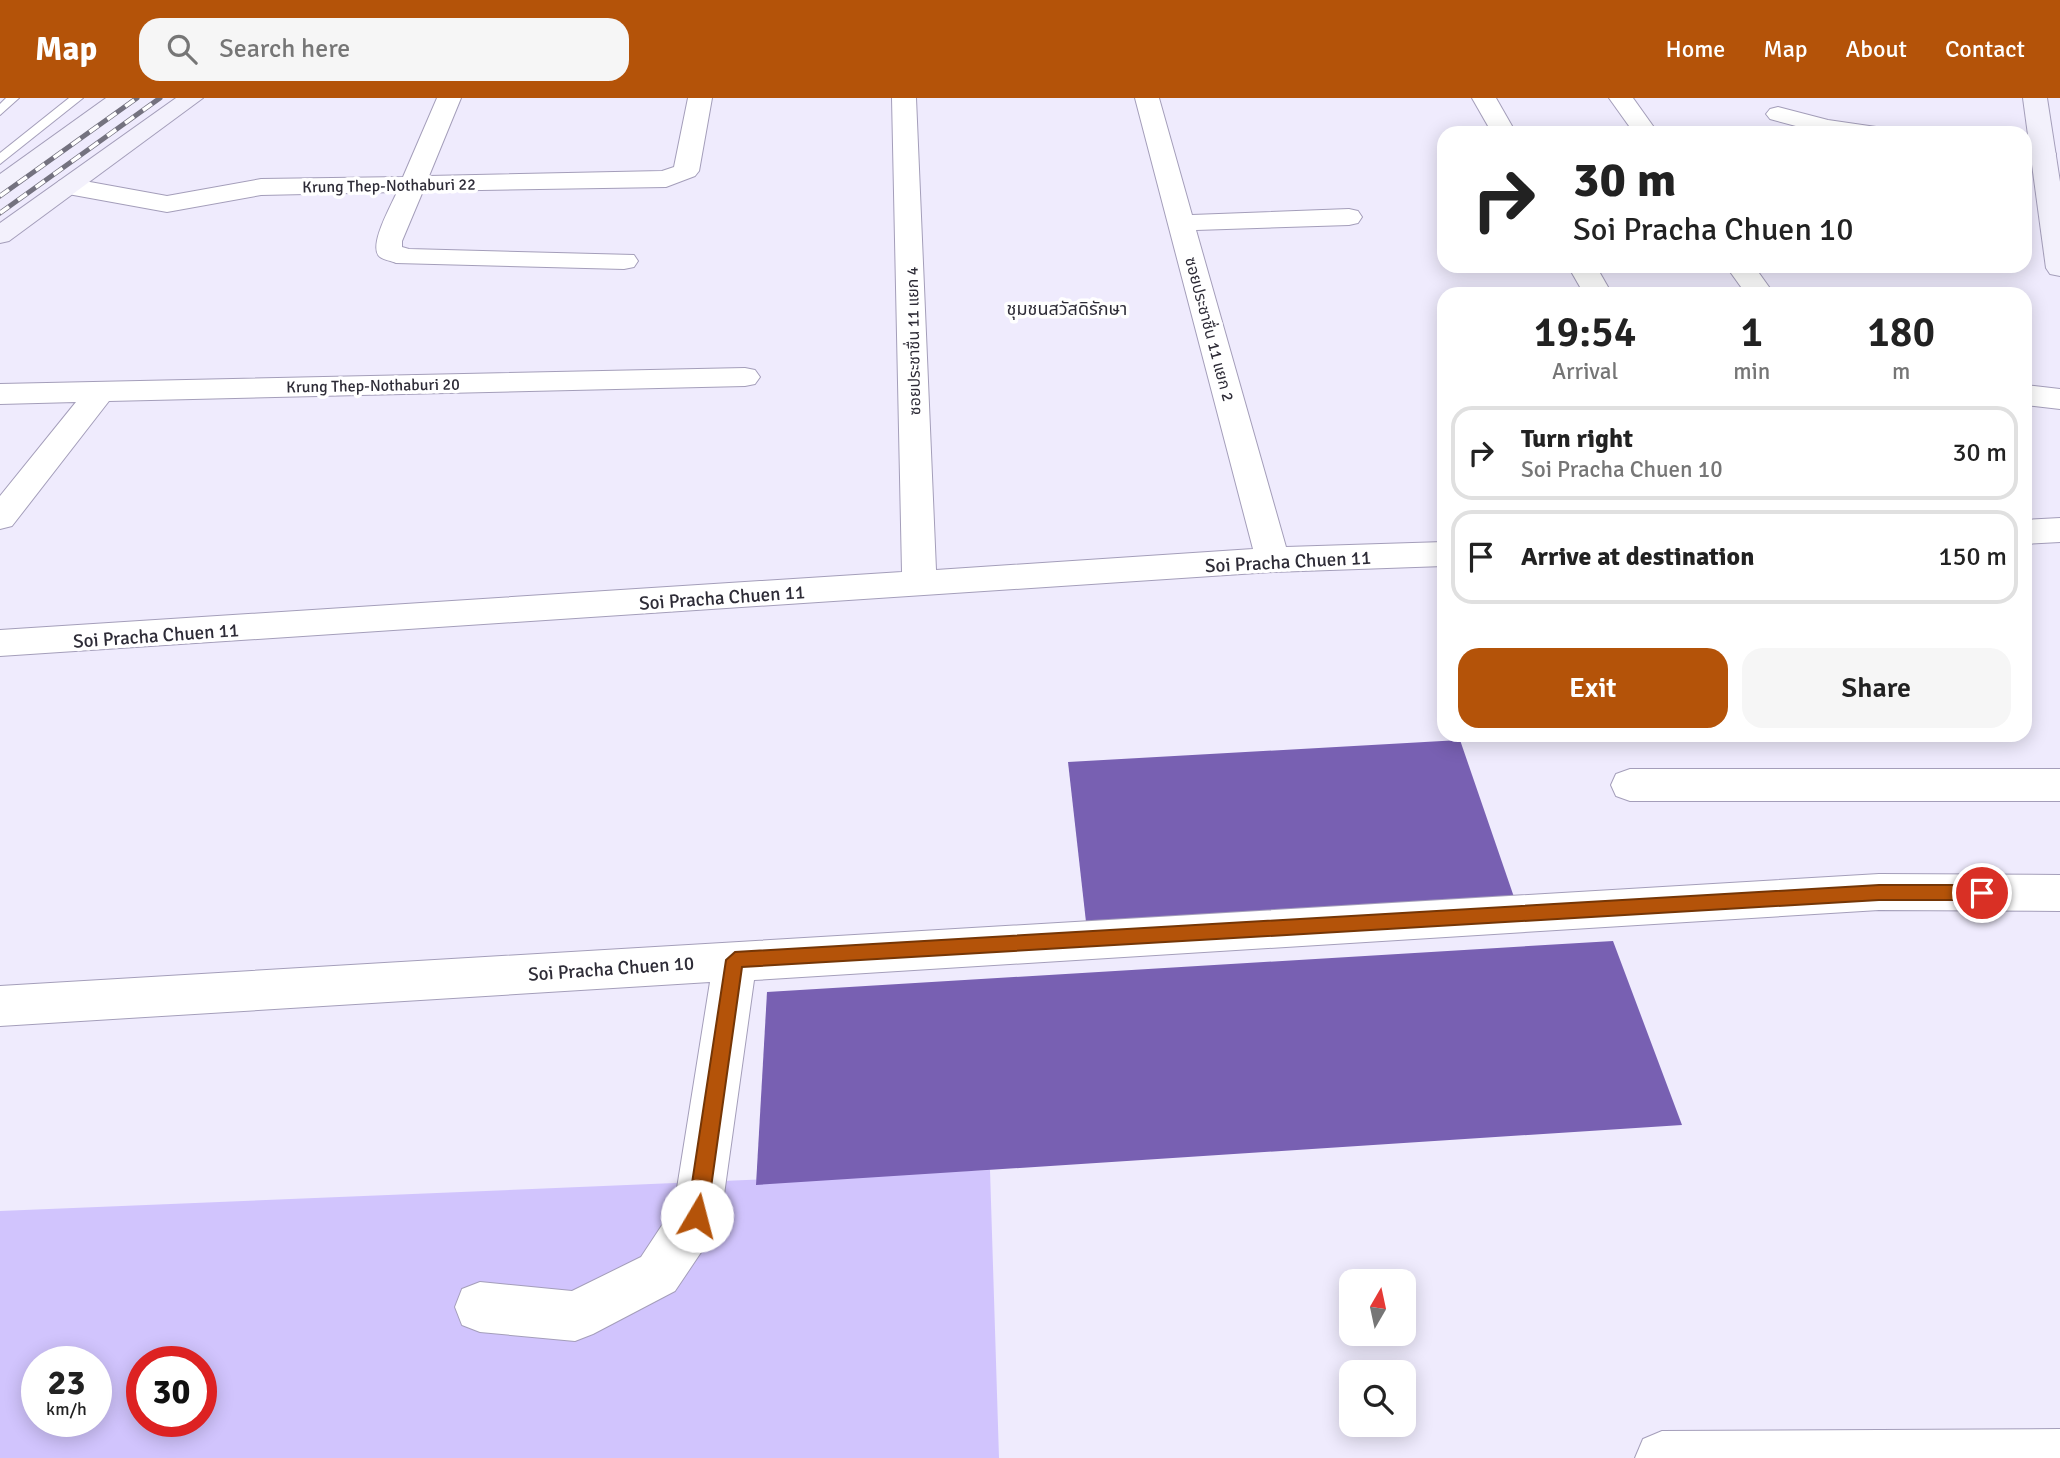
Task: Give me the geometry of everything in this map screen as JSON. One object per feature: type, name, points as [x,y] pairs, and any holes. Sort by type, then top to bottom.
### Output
[{"type":"main road","points":[[2,177],[121,98]]},
{"type":"main road","points":[[0,235],[191,98]]},
{"type":"main road","points":[[2035,98],[2034,153],[2060,268]]},
{"type":"street","points":[[449,98],[389,241],[389,251],[406,257],[624,261]]},
{"type":"street","name":"Krung Thep-Nothaburi 22","points":[[68,186],[167,204],[261,187],[666,179],[686,171],[700,98]]},
{"type":"street","name":"ซอยประชาชื่น 11 แยก 4","points":[[904,98],[919,584]]},
{"type":"street","name":"ซอยประชาชื่น 11 แยก 2","points":[[1147,98],[1273,560]]},
{"type":"street","points":[[1484,98],[1500,126]]},
{"type":"street","points":[[1621,98],[1641,126]]},
{"type":"street","points":[[1778,114],[1823,126]]},
{"type":"street","points":[[1181,223],[1349,216]]},
{"type":"street","name":"Krung Thep-Nothaburi 20","points":[[0,394],[745,377]]},
{"type":"street","points":[[0,519],[101,391]]},
{"type":"street","points":[[2032,396],[2060,399]]},
{"type":"street","points":[[2032,532],[2060,530]]},
{"type":"street","name":"Soi Pracha Chuen 11","points":[[0,643],[34,643],[1273,560],[1437,554]]},
{"type":"street","points":[[1630,785],[2060,785]]},
{"type":"street","name":"Soi Pracha Chuen 10","points":[[0,1006],[1865,893],[2060,893]]},
{"type":"street","points":[[480,1307],[575,1316],[659,1274],[697,1216],[735,960]]},
{"type":"street","points":[[1662,1458],[2060,1456]]},
{"type":"lane","points":[[0,111],[13,98]]},
{"type":"lane","points":[[2,177],[77,98]]},
{"type":"shaded area","points":[[990,1170],[999,1458],[0,1458],[0,1211]]},
{"type":"building","points":[[1461,742],[1514,897],[1086,922],[1068,762]]},
{"type":"building","points":[[1613,941],[1682,1125],[756,1185],[767,992]]},
{"type":"railway","points":[[0,196],[137,98]]},
{"type":"railway","points":[[0,213],[160,98]]},
{"type":"district","name":"ชุมชนสวัสดิรักษา","points":[[1067,309]]},
{"type":"route","points":[[697,1216],[735,960],[1879,892],[1982,893]]}]
